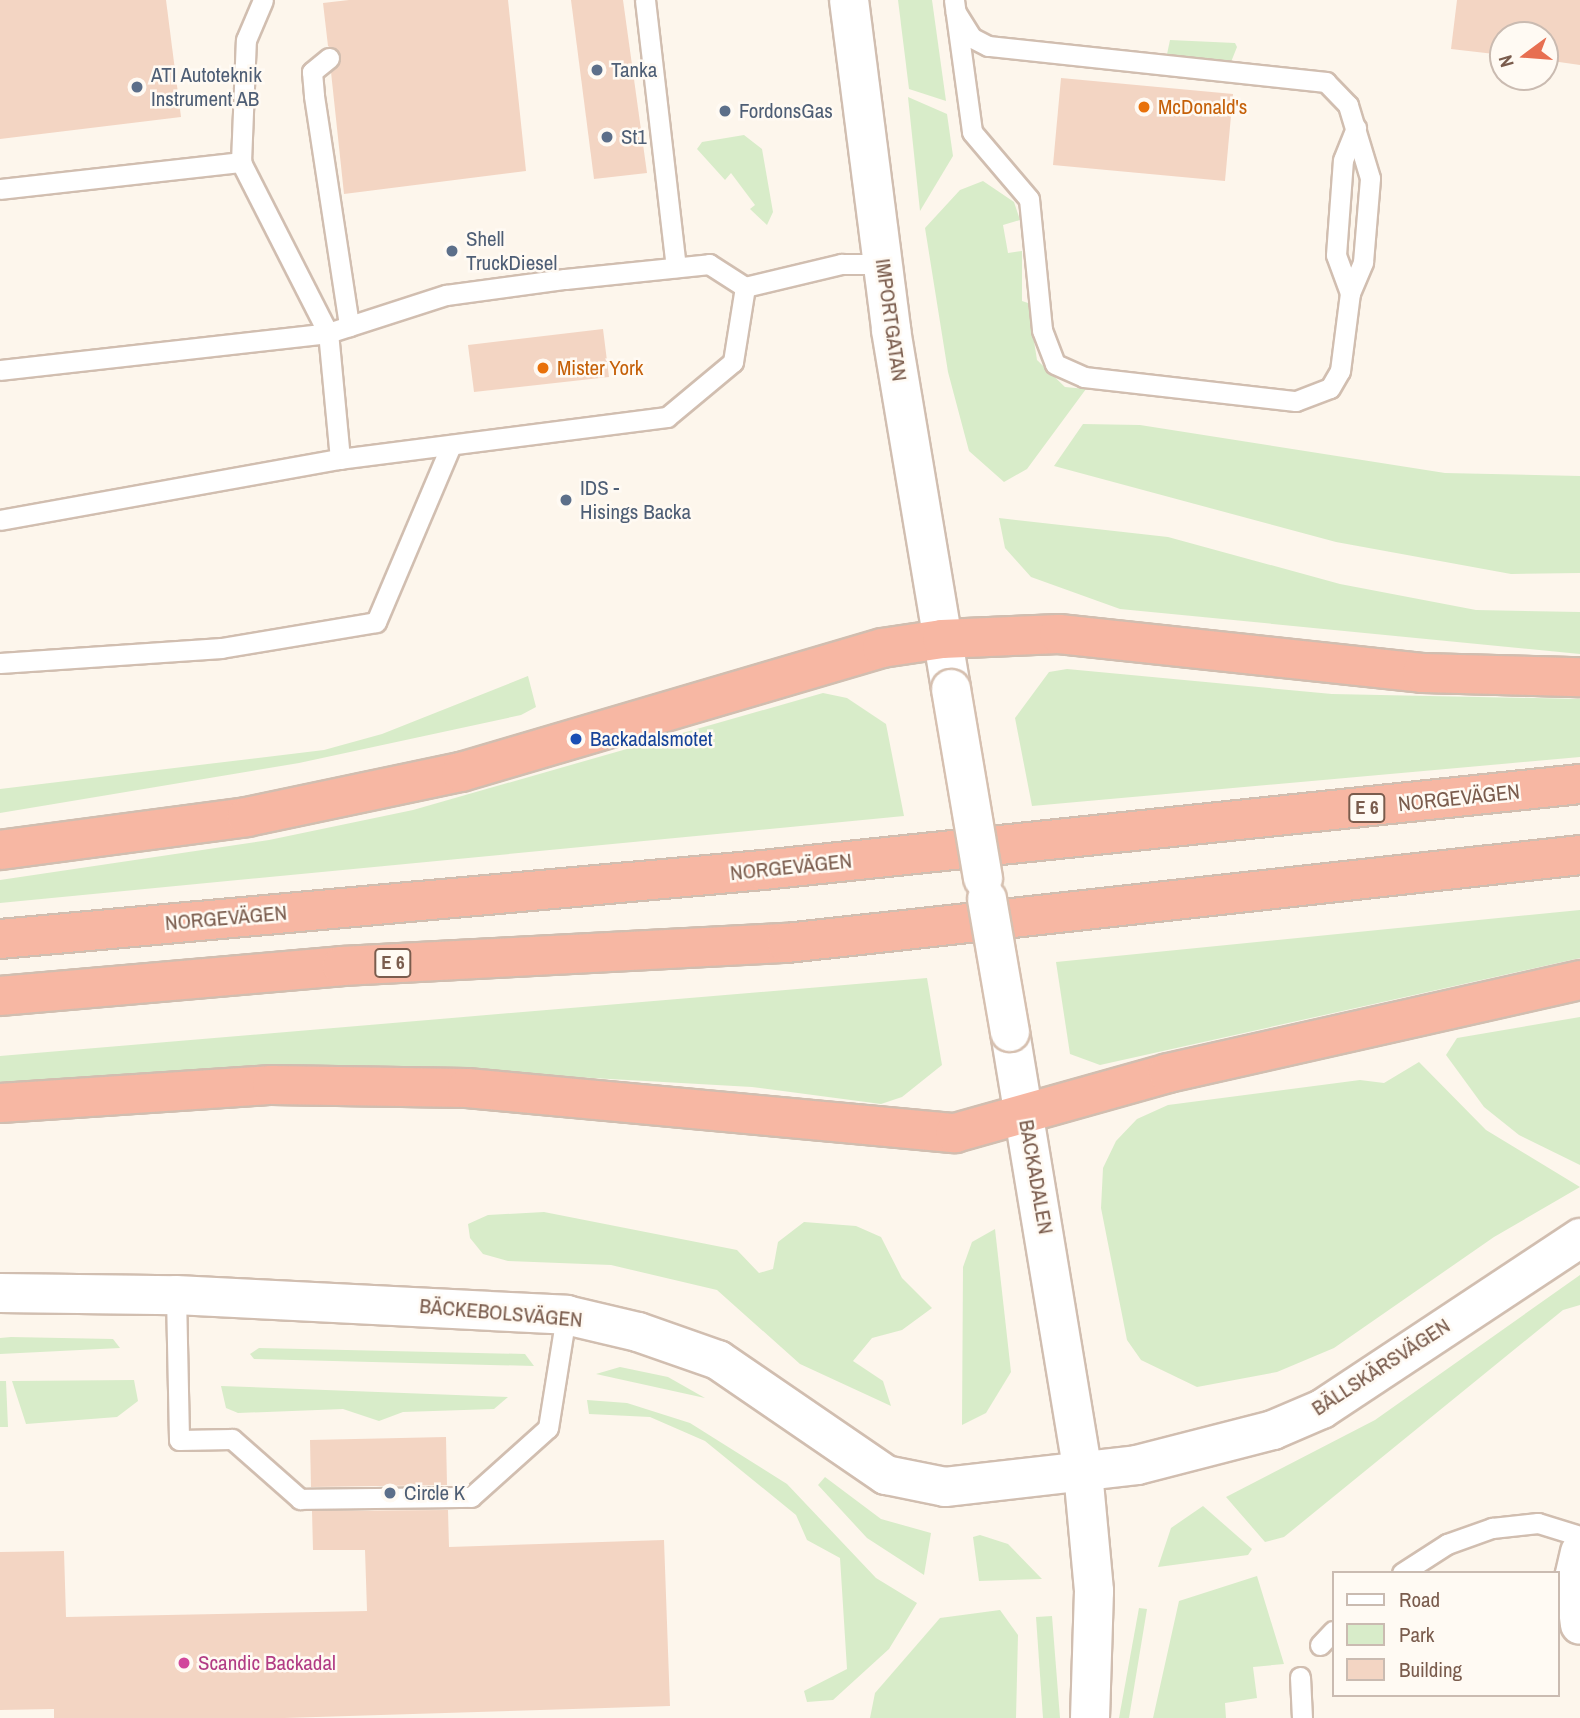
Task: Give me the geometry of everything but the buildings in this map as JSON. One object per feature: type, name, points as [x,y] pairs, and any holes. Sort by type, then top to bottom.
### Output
[{"type":"highway","points":[[0,850],[247,817],[461,772],[882,648],[942,639],[1059,634],[1422,673],[1580,677]]},
{"type":"highway","name":"NORGEVÄGEN","points":[[0,939],[790,868],[1580,784]]},
{"type":"highway","name":"E 6","points":[[0,996],[342,966],[787,943],[1580,855]]},
{"type":"highway","points":[[0,1103],[272,1084],[467,1088],[923,1135],[955,1133],[1168,1073],[1580,980]]},
{"type":"street","name":"IMPORTGATAN","points":[[849,0],[883,264],[942,639]]},
{"type":"street","name":"BACKADALEN","points":[[942,639],[1025,1113],[1083,1472],[1094,1591],[1090,1718]]},
{"type":"street","name":"BÄLLSKÄRSVÄGEN","points":[[1083,1472],[1197,1455],[1322,1409],[1580,1238]]},
{"type":"street","name":"BÄCKEBOLSVÄGEN","points":[[0,1293],[176,1295],[566,1315],[638,1332],[718,1360],[886,1475],[915,1485],[1017,1482],[1083,1472]]},
{"type":"street","points":[[1580,1552],[1574,1578],[1580,1625]]},
{"type":"lane","points":[[263,0],[246,40],[241,162],[328,333],[340,459]]},
{"type":"lane","points":[[645,0],[677,267]]},
{"type":"lane","points":[[955,6],[972,38],[988,46],[1326,82],[1348,105],[1370,178],[1363,261],[1350,293],[1340,371],[1330,388],[1311,399],[1065,373],[1044,339],[1029,199],[972,132],[955,6]]},
{"type":"lane","points":[[329,58],[312,72],[349,326]]},
{"type":"lane","points":[[1350,293],[1335,255],[1343,160],[1356,127]]},
{"type":"lane","points":[[0,189],[241,162]]},
{"type":"lane","points":[[0,370],[328,333],[446,295],[677,267],[709,264],[745,287],[841,264],[883,264]]},
{"type":"lane","points":[[0,520],[340,459],[667,417],[733,362],[745,287]]},
{"type":"lane","points":[[0,663],[220,648],[376,622],[451,445]]},
{"type":"lane","points":[[176,1295],[179,1440],[232,1439],[300,1499],[471,1497],[548,1428],[566,1315]]},
{"type":"lane","points":[[1405,1571],[1447,1544],[1492,1528],[1538,1523],[1580,1536]]},
{"type":"lane","points":[[1300,1677],[1302,1718]]},
{"type":"green space","points":[[898,0],[932,0],[946,101],[909,89]]},
{"type":"green space","points":[[1170,40],[1235,43],[1237,47],[1231,62],[1166,59]]},
{"type":"green space","points":[[908,97],[947,114],[953,156],[920,211]]},
{"type":"green space","points":[[744,135],[762,149],[773,212],[767,225],[750,209],[755,205],[731,173],[725,180],[697,149],[702,142]]},
{"type":"green space","points":[[983,181],[1014,202],[1020,220],[1003,225],[1008,253],[1022,251],[1022,301],[1028,303],[1037,360],[1065,387],[1086,389],[1027,469],[1004,482],[969,451],[948,372],[925,228],[960,190]]},
{"type":"green space","points":[[1083,424],[1140,425],[1445,473],[1580,476],[1580,573],[1511,574],[1336,542],[1054,466]]},
{"type":"green space","points":[[999,518],[1168,537],[1340,584],[1476,610],[1580,612],[1580,654],[1120,609],[1031,577],[1005,548]]},
{"type":"green space","points":[[1067,669],[1332,694],[1580,699],[1580,757],[1032,806],[1015,718],[1049,672]]},
{"type":"green space","points":[[528,676],[536,707],[521,715],[299,763],[0,813],[0,789],[324,750],[382,734]]},
{"type":"green space","points":[[823,693],[847,698],[886,724],[904,816],[0,903],[0,880],[269,840],[413,810]]},
{"type":"green space","points":[[1580,910],[1580,958],[1100,1065],[1070,1054],[1056,962]]},
{"type":"green space","points":[[927,978],[942,1065],[902,1097],[881,1104],[752,1087],[466,1071],[0,1084],[0,1056]]},
{"type":"green space","points":[[1580,1017],[1580,1165],[1519,1135],[1484,1107],[1446,1055],[1457,1038]]},
{"type":"green space","points":[[1419,1062],[1486,1130],[1580,1187],[1494,1237],[1334,1348],[1277,1372],[1197,1387],[1141,1360],[1127,1340],[1101,1208],[1103,1168],[1116,1141],[1137,1119],[1168,1105],[1360,1080],[1384,1083]]},
{"type":"green space","points":[[544,1212],[737,1250],[759,1273],[773,1269],[778,1242],[804,1222],[856,1226],[881,1237],[902,1278],[932,1308],[902,1330],[872,1338],[853,1361],[883,1381],[891,1406],[800,1364],[717,1290],[611,1265],[508,1261],[483,1254],[470,1238],[468,1224],[488,1215]]},
{"type":"green space","points":[[995,1229],[1011,1372],[986,1413],[962,1425],[963,1267],[972,1242]]},
{"type":"green space","points":[[1580,1275],[1580,1305],[1563,1310],[1284,1537],[1265,1542],[1226,1497],[1375,1420]]},
{"type":"green space","points":[[0,1338],[113,1339],[120,1348],[0,1354]]},
{"type":"green space","points":[[259,1348],[525,1354],[534,1366],[254,1359],[250,1354]]},
{"type":"green space","points":[[620,1367],[668,1377],[705,1398],[596,1374]]},
{"type":"green space","points":[[134,1380],[138,1401],[117,1417],[26,1424],[12,1381]]},
{"type":"green space","points":[[0,1381],[6,1381],[8,1427],[0,1427]]},
{"type":"green space","points":[[221,1386],[508,1397],[494,1409],[403,1412],[379,1421],[343,1409],[238,1413],[226,1408]]},
{"type":"green space","points":[[587,1400],[627,1403],[690,1423],[787,1484],[876,1578],[917,1603],[889,1649],[833,1700],[807,1702],[804,1691],[847,1669],[840,1558],[807,1540],[796,1515],[705,1441],[650,1417],[589,1414]]},
{"type":"green space","points":[[825,1477],[881,1519],[931,1533],[924,1575],[867,1538],[818,1485]]},
{"type":"green space","points":[[1203,1506],[1252,1549],[1248,1555],[1158,1567],[1171,1528]]},
{"type":"green space","points":[[980,1535],[1008,1544],[1042,1579],[979,1581],[973,1537]]},
{"type":"green space","points":[[1257,1576],[1284,1664],[1253,1667],[1257,1698],[1225,1703],[1226,1718],[1153,1718],[1179,1601]]},
{"type":"green space","points":[[1139,1608],[1147,1609],[1129,1718],[1119,1718]]},
{"type":"green space","points":[[1000,1610],[1018,1635],[1016,1718],[870,1718],[875,1693],[940,1618]]},
{"type":"green space","points":[[1052,1616],[1060,1718],[1043,1718],[1036,1617]]},
{"type":"place","name":"Tanka","points":[[597,70]]},
{"type":"place","name":"ATI Autoteknik Instrument AB","points":[[137,87]]},
{"type":"place","name":"McDonald's","points":[[1144,107]]},
{"type":"place","name":"FordonsGas","points":[[725,111]]},
{"type":"place","name":"St1","points":[[607,137]]},
{"type":"place","name":"Shell TruckDiesel","points":[[452,251]]},
{"type":"place","name":"Mister York","points":[[543,368]]},
{"type":"place","name":"IDS - Hisings Backa","points":[[566,500]]},
{"type":"place","name":"Backadalsmotet","points":[[576,739]]},
{"type":"place","name":"Circle K","points":[[390,1493]]},
{"type":"place","name":"Scandic Backadal","points":[[184,1663]]}]
